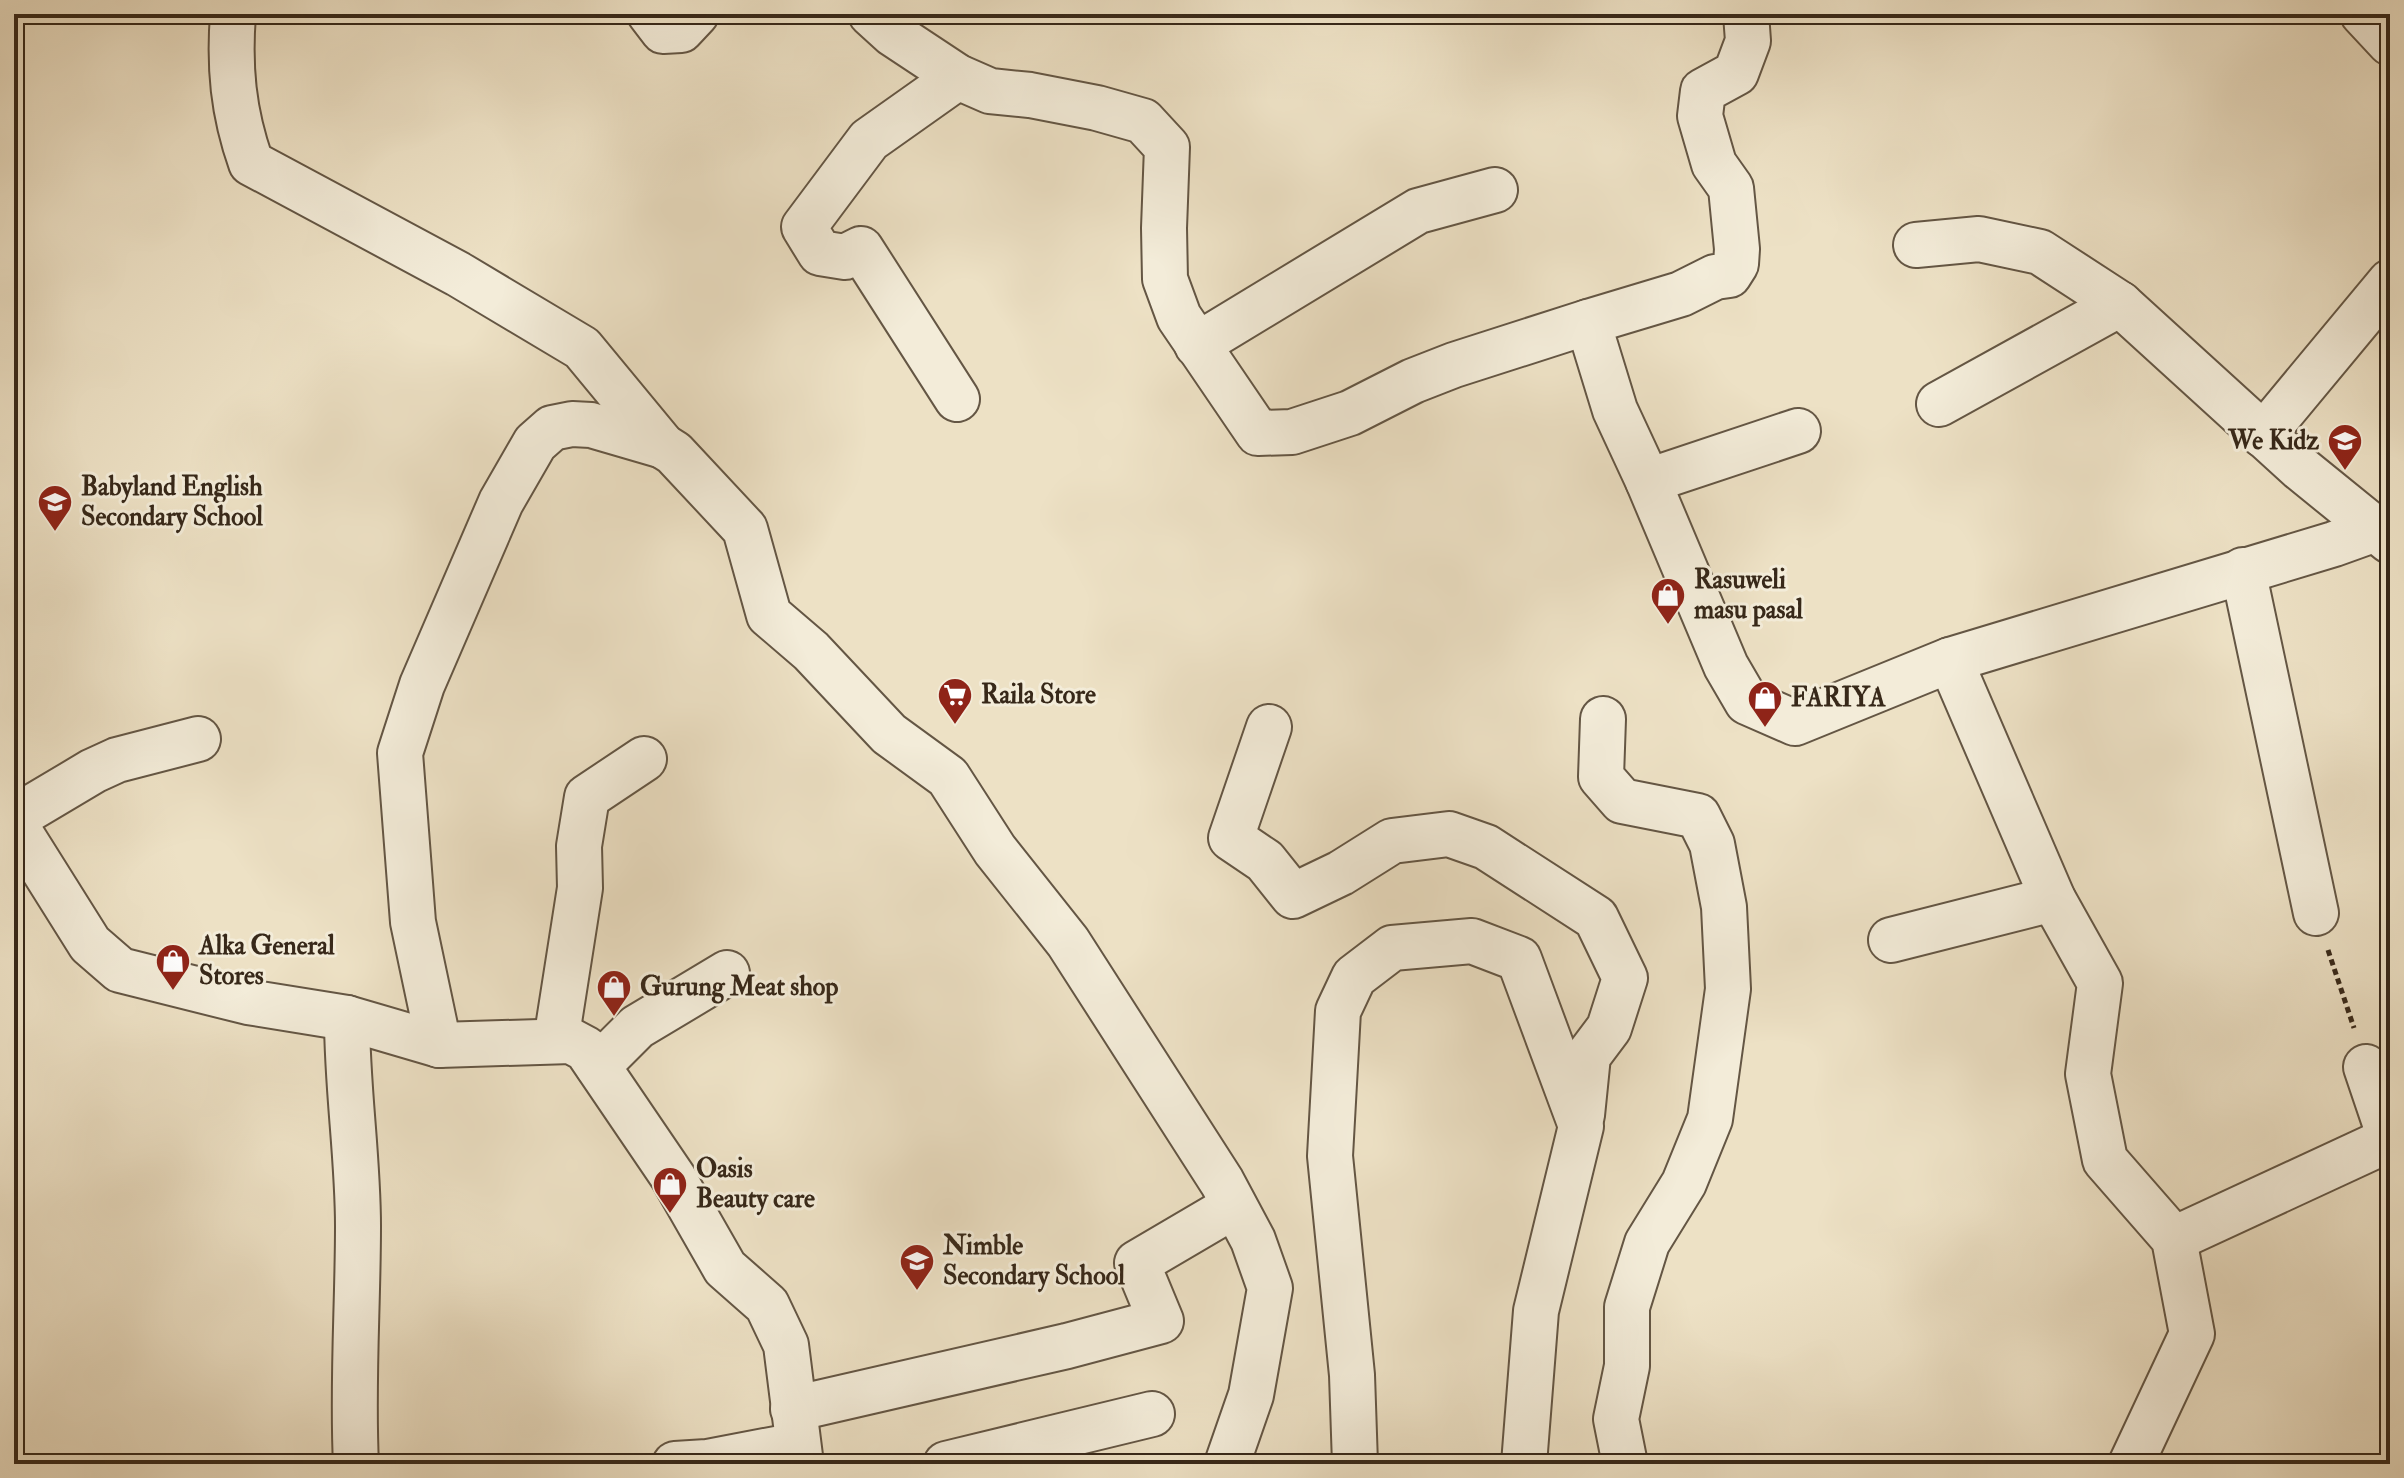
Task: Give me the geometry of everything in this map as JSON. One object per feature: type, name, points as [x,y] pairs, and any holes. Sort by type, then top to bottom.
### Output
[{"type":"street","points":[[233,14],[230,48],[237,124],[251,163],[458,274],[582,348],[663,446]]},
{"type":"street","points":[[650,14],[663,31],[681,30],[696,14]]},
{"type":"street","points":[[871,14],[893,34],[958,77],[990,91],[1097,108],[1143,121],[1167,147],[1165,279],[1179,317],[1258,433],[1292,432],[1350,413],[1413,381],[1454,365],[1681,294],[1715,277],[1729,275],[1736,264],[1731,188],[1714,164],[1700,116],[1703,91],[1736,73],[1748,41],[1746,14]]},
{"type":"street","points":[[2363,14],[2390,43]]},
{"type":"street","points":[[957,399],[861,249],[845,257],[820,253],[804,227],[869,140],[958,77]]},
{"type":"street","points":[[1197,345],[1418,211],[1495,190]]},
{"type":"street","points":[[1916,245],[1979,239],[2040,252],[2120,304],[2263,435],[2382,535]]},
{"type":"street","points":[[2263,435],[2390,282]]},
{"type":"street","points":[[1939,404],[2120,304]]},
{"type":"street","points":[[1588,322],[1615,410],[1726,666],[1747,702],[1795,723],[1950,660],[2243,570],[2334,544],[2382,535]]},
{"type":"street","points":[[439,1045],[413,922],[400,753],[422,685],[501,502],[535,443],[552,428],[572,424],[591,425],[663,446],[674,453],[745,529],[769,615],[811,651],[889,734],[948,777],[995,850],[1068,942],[1166,1092],[1253,1240],[1270,1288],[1251,1395],[1227,1464]]},
{"type":"street","points":[[1648,481],[1798,431]]},
{"type":"street","points":[[2243,570],[2316,913]]},
{"type":"street","points":[[1950,660],[2053,899],[2100,983],[2088,1074],[2105,1160],[2174,1239],[2192,1334],[2131,1464]]},
{"type":"street","points":[[1603,719],[1601,777],[1622,801],[1698,816],[1712,844],[1724,907],[1728,989],[1710,1119],[1684,1183],[1647,1243],[1627,1307],[1627,1366],[1616,1419],[1625,1464]]},
{"type":"street","points":[[1269,727],[1231,838],[1265,861],[1293,896],[1341,873],[1392,841],[1449,834],[1486,847],[1596,918],[1625,978],[1609,1028],[1588,1056],[1581,1126],[1536,1311],[1524,1464]]},
{"type":"street","points":[[198,739],[117,760],[93,771],[14,821],[90,944],[120,970],[248,1002],[347,1018],[439,1045],[571,1041],[586,1049],[673,1177],[725,1268],[767,1305],[786,1345],[797,1439]]},
{"type":"street","points":[[556,1041],[580,888],[579,846],[587,797],[644,759]]},
{"type":"street","points":[[1891,940],[2053,899]]},
{"type":"street","points":[[1355,1464],[1352,1375],[1330,1156],[1338,1011],[1354,977],[1392,948],[1472,941],[1519,959],[1581,1126]]},
{"type":"street","points":[[598,1066],[637,1027],[727,973]]},
{"type":"street","points":[[347,1018],[358,1222],[356,1464]]},
{"type":"street","points":[[2174,1239],[2390,1139],[2366,1067]]},
{"type":"street","points":[[675,1464],[707,1462],[797,1439],[1067,1346],[1161,1321],[1137,1263],[1234,1206]]},
{"type":"street","points":[[946,1464],[1152,1414]]},
{"type":"path","points":[[2316,913],[2366,1067]]},
{"type":"place","name":"We Kidz","points":[[2345,472]]},
{"type":"place","name":"Babyland English Secondary School","points":[[55,533]]},
{"type":"place","name":"Rasuweli masu pasal","points":[[1668,626]]},
{"type":"place","name":"Raila Store","points":[[955,726]]},
{"type":"place","name":"FARIYA","points":[[1765,729]]},
{"type":"place","name":"Alka General Stores","points":[[173,992]]},
{"type":"place","name":"Gurung Meat shop","points":[[614,1018]]},
{"type":"place","name":"Oasis Beauty care","points":[[670,1215]]},
{"type":"place","name":"Nimble Secondary School","points":[[917,1292]]}]
